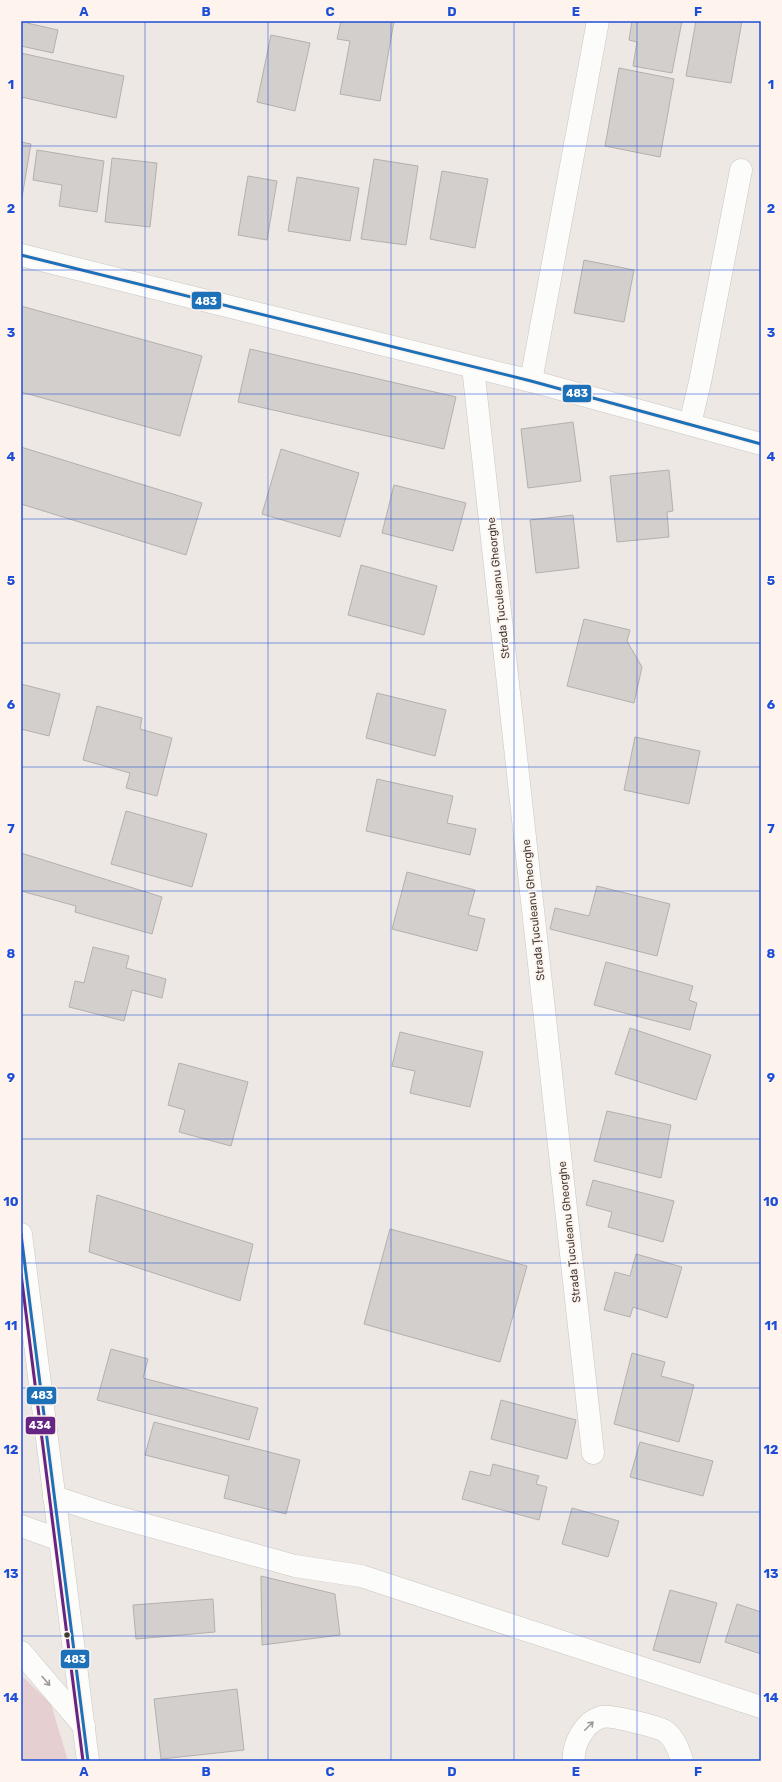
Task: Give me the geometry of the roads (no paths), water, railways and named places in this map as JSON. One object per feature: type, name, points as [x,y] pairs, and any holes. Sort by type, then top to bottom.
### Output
[{"type":"street","points":[[531,381],[598,21]]},
{"type":"street","points":[[690,424],[700,382],[741,170]]},
{"type":"street","points":[[21,255],[531,381],[761,444]]},
{"type":"street","name":"Strada Țuculeanu Gheorghe","points":[[473,367],[593,1453]]},
{"type":"street","points":[[21,1234],[88,1761]]},
{"type":"street","points":[[54,1497],[295,1566],[361,1576],[761,1707]]},
{"type":"street","points":[[21,1526],[60,1540]]},
{"type":"street","points":[[21,1652],[84,1726]]},
{"type":"street","points":[[574,1761],[579,1738],[589,1724],[602,1717],[619,1718],[663,1730],[679,1749],[682,1761]]}]
